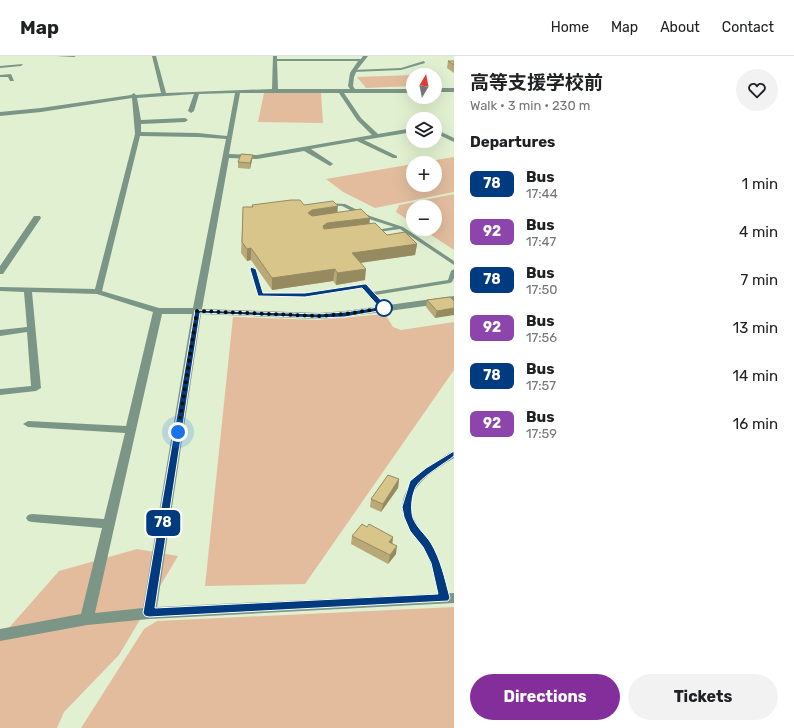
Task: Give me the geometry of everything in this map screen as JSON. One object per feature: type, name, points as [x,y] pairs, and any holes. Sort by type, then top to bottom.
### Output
[{"type":"street","points":[[58,56],[74,56]]},
{"type":"street","points":[[154,56],[164,94]]},
{"type":"street","points":[[354,91],[350,86],[350,83],[354,71],[366,56]]},
{"type":"street","points":[[275,91],[275,58],[362,60]]},
{"type":"street","points":[[0,67],[21,65]]},
{"type":"street","points":[[0,76],[9,75],[12,80]]},
{"type":"street","points":[[340,90],[359,119],[377,137]]},
{"type":"street","points":[[0,114],[41,110],[134,96],[197,92],[406,90]]},
{"type":"street","points":[[442,90],[454,90]]},
{"type":"street","points":[[149,613],[197,311],[238,91]]},
{"type":"street","points":[[191,111],[197,92]]},
{"type":"street","points":[[98,292],[138,134],[138,122],[134,96]]},
{"type":"street","points":[[138,122],[185,120]]},
{"type":"street","points":[[227,156],[257,157],[406,131]]},
{"type":"street","points":[[138,134],[191,134],[230,138]]},
{"type":"street","points":[[442,134],[454,140]]},
{"type":"street","points":[[359,140],[395,157]]},
{"type":"street","points":[[306,149],[330,164]]},
{"type":"street","points":[[0,272],[37,218]]},
{"type":"street","points":[[0,288],[98,292],[158,311],[197,311],[318,316],[345,314],[454,298]]},
{"type":"street","points":[[0,392],[36,388],[28,289]]},
{"type":"street","points":[[87,619],[158,311]]},
{"type":"street","points":[[0,332],[31,329]]},
{"type":"street","points":[[28,424],[131,430]]},
{"type":"street","points":[[32,518],[108,524]]},
{"type":"street","points":[[0,636],[87,619],[149,613],[449,598]]},
{"type":"lane","points":[[354,71],[401,69],[424,62]]},
{"type":"lane","points":[[318,205],[343,205],[368,217],[401,228],[454,263]]},
{"type":"lane","points":[[354,219],[368,217]]},
{"type":"lane","points":[[363,233],[401,228]]},
{"type":"lane","points":[[253,269],[260,295],[305,295],[364,286],[384,308]]},
{"type":"lane","points":[[371,294],[450,281],[454,271]]},
{"type":"lane","points":[[449,598],[436,563],[427,545],[415,531],[408,517],[406,507],[413,483],[429,470],[454,454]]},
{"type":"shaded area","points":[[406,75],[406,86],[366,88],[357,77]]},
{"type":"shaded area","points":[[264,93],[321,93],[323,123],[258,122]]},
{"type":"shaded area","points":[[454,157],[454,192],[414,200],[406,200],[406,202],[375,208],[343,192],[326,179],[406,165],[406,192],[442,192],[442,159]]},
{"type":"shaded area","points":[[454,194],[454,250],[433,236],[442,236],[442,200],[424,200]]},
{"type":"shaded area","points":[[406,204],[406,218],[396,212],[399,205]]},
{"type":"shaded area","points":[[385,314],[393,327],[401,330],[454,322],[454,370],[305,584],[205,586],[233,317],[318,320]]},
{"type":"shaded area","points":[[137,549],[178,556],[119,655],[64,712],[57,728],[0,728],[0,638],[59,571]]},
{"type":"shaded area","points":[[454,607],[454,728],[81,728],[144,629],[157,621]]},
{"type":"building","points":[[448,61],[454,61],[454,65]]},
{"type":"building","points":[[241,154],[253,155],[250,163],[238,162]]},
{"type":"building","points":[[291,200],[300,200],[304,205],[333,201],[338,206],[312,210],[308,213],[312,216],[361,209],[370,218],[327,223],[323,226],[324,229],[375,223],[387,235],[405,232],[406,236],[409,236],[417,244],[352,253],[366,269],[337,273],[335,269],[272,278],[251,248],[247,249],[242,242],[243,207],[253,207],[252,205]]},
{"type":"building","points":[[450,297],[454,301],[454,308],[437,311],[427,300]]},
{"type":"building","points":[[388,475],[399,479],[383,504],[371,499]]},
{"type":"building","points":[[362,524],[367,527],[369,524],[393,537],[389,542],[397,546],[390,555],[352,536]]},
{"type":"bus line","name":"78","points":[[253,269],[260,295],[305,295],[364,286],[384,308],[345,314],[318,316],[197,311],[149,613],[444,598],[436,563],[427,545],[415,531],[408,517],[406,507],[413,483],[429,470],[454,454]]},
{"type":"route","points":[[178,432],[197,311],[318,316],[345,314],[384,308]]}]
